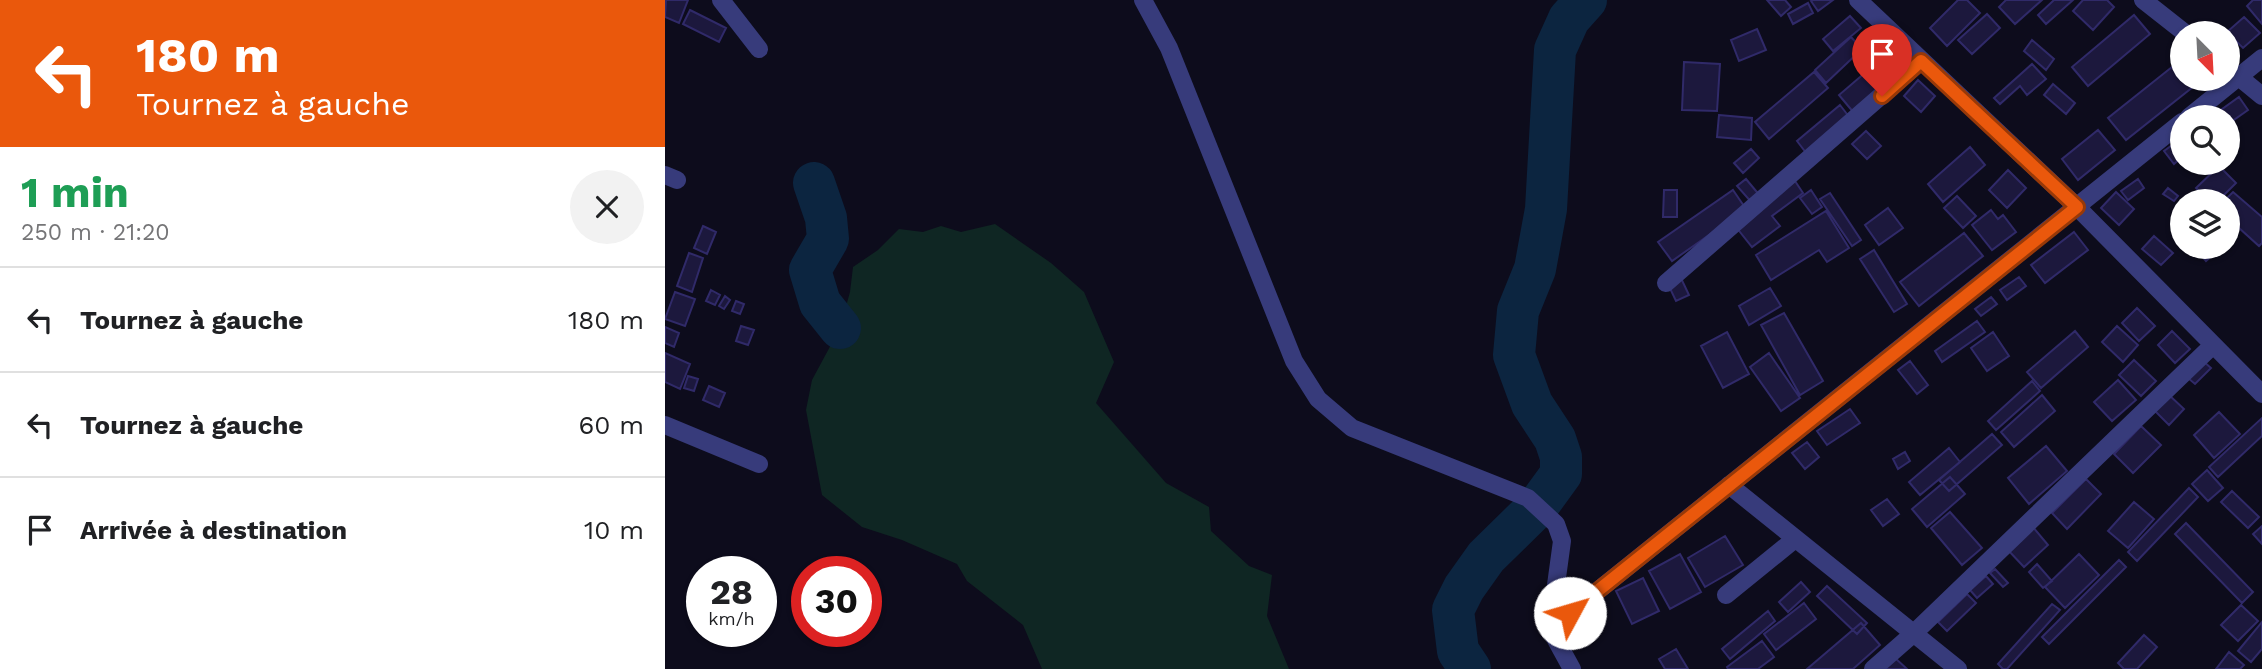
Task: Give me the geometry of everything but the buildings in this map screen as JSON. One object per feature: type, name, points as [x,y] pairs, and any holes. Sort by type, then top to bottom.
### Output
[{"type":"street","points":[[721,0],[759,49]]},
{"type":"street","points":[[1143,0],[1169,48],[1294,361],[1318,399],[1352,428],[1528,498],[1556,524],[1562,541],[1550,629],[1572,669]]},
{"type":"street","points":[[1858,0],[2077,207],[2262,394]]},
{"type":"street","points":[[2143,0],[2170,21]]},
{"type":"street","points":[[2240,69],[2262,58]]},
{"type":"street","points":[[1666,283],[1921,61]]},
{"type":"street","points":[[2240,78],[2262,96]]},
{"type":"street","points":[[2201,105],[2214,91]]},
{"type":"street","points":[[1550,629],[2170,132]]},
{"type":"street","points":[[1873,669],[1914,633],[2212,345]]},
{"type":"street","points":[[665,425],[759,464]]},
{"type":"street","points":[[1729,485],[1958,669]]},
{"type":"street","points":[[1726,595],[1795,538]]},
{"type":"green space","points":[[995,224],[1051,263],[1084,292],[1114,362],[1096,403],[1166,483],[1209,507],[1211,531],[1249,566],[1272,575],[1267,616],[1289,669],[1042,669],[1023,625],[967,581],[957,564],[902,540],[862,527],[822,495],[806,410],[812,380],[840,328],[850,292],[853,267],[878,250],[899,229],[923,232],[941,226],[961,232]]},
{"type":"waterway","points":[[1470,669],[1458,651],[1453,610],[1464,588],[1486,557],[1537,507],[1561,474],[1561,457],[1555,439],[1532,404],[1514,355],[1518,311],[1535,269],[1546,209],[1555,50],[1569,19],[1586,0]]},
{"type":"waterway","points":[[814,183],[826,218],[828,239],[810,270],[820,303],[840,328]]},
{"type":"route","points":[[1570,613],[2077,207],[1921,61],[1882,96]]}]
